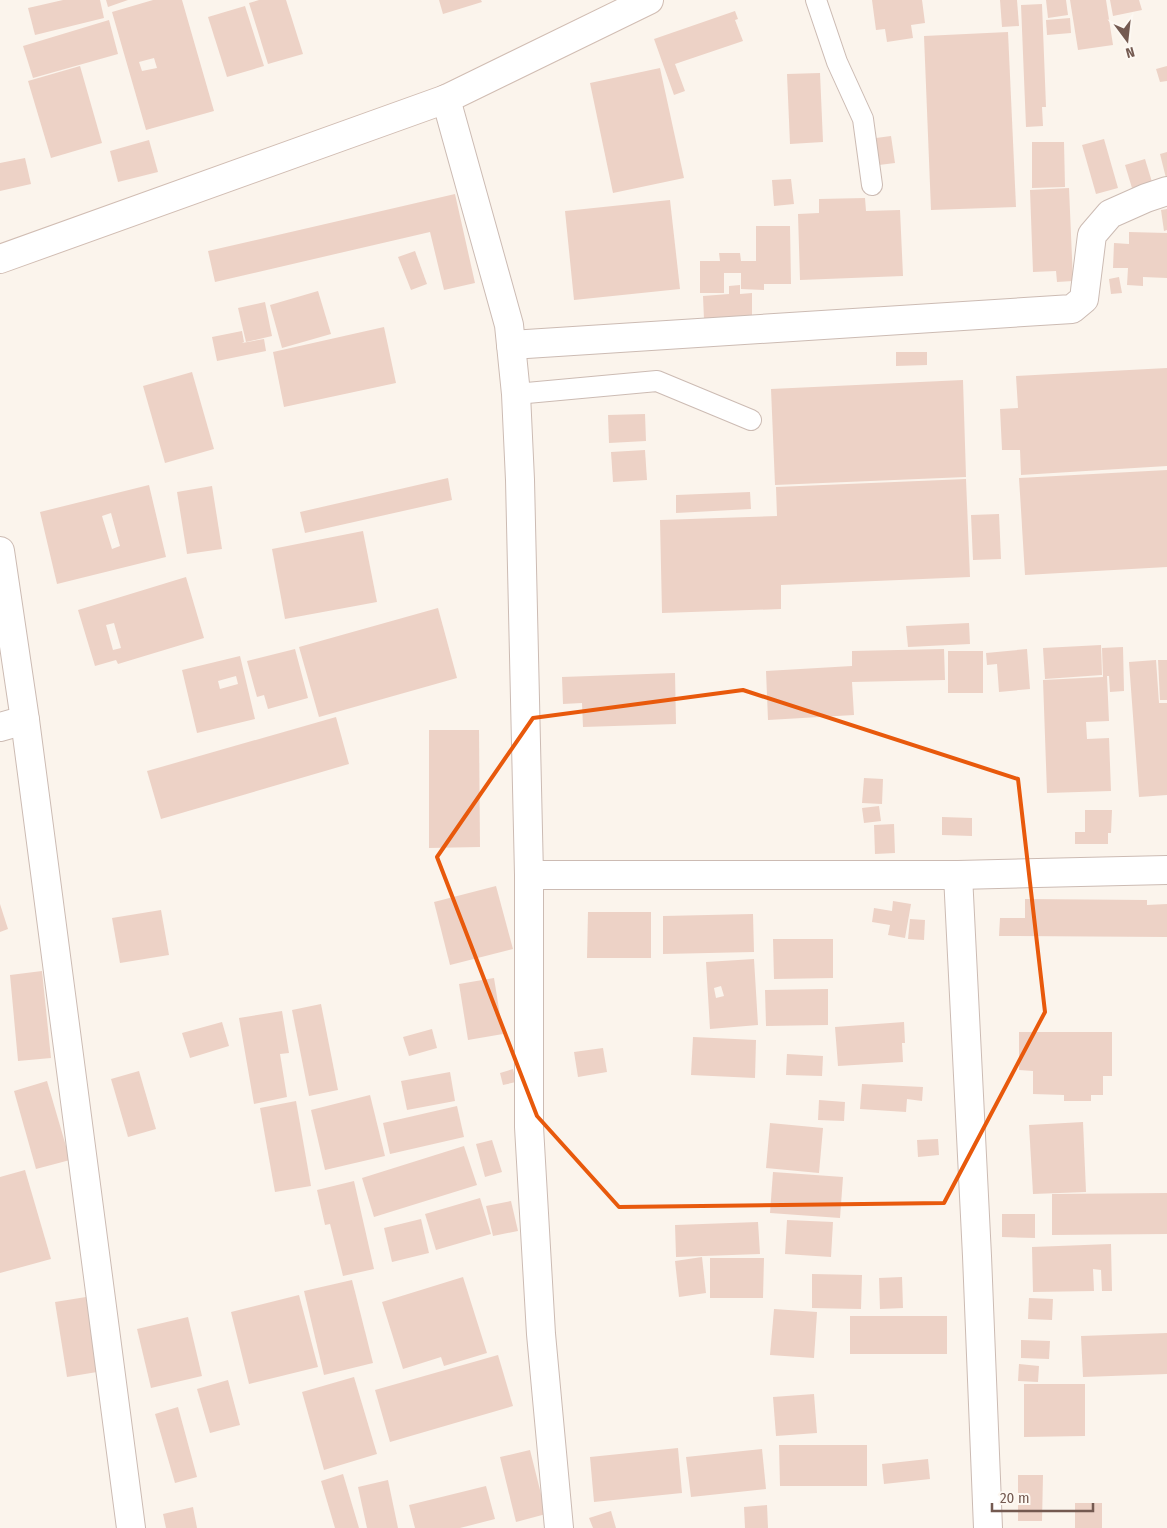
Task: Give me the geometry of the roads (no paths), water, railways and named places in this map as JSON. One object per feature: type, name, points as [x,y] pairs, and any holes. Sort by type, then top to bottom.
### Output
[{"type":"street","points":[[0,259],[446,99],[649,0]]},
{"type":"street","points":[[446,99],[509,325],[516,394],[520,480],[529,875],[529,1127],[541,1334],[559,1528]]},
{"type":"street","points":[[512,345],[1072,309],[1084,298],[1092,235],[1110,214],[1167,191]]},
{"type":"street","points":[[0,551],[12,724],[131,1528]]},
{"type":"street","points":[[529,875],[958,875],[1167,870]]},
{"type":"street","points":[[958,875],[988,1528]]},
{"type":"lane","points":[[816,0],[837,62],[863,119],[872,185]]},
{"type":"lane","points":[[516,394],[657,381],[751,420]]}]
